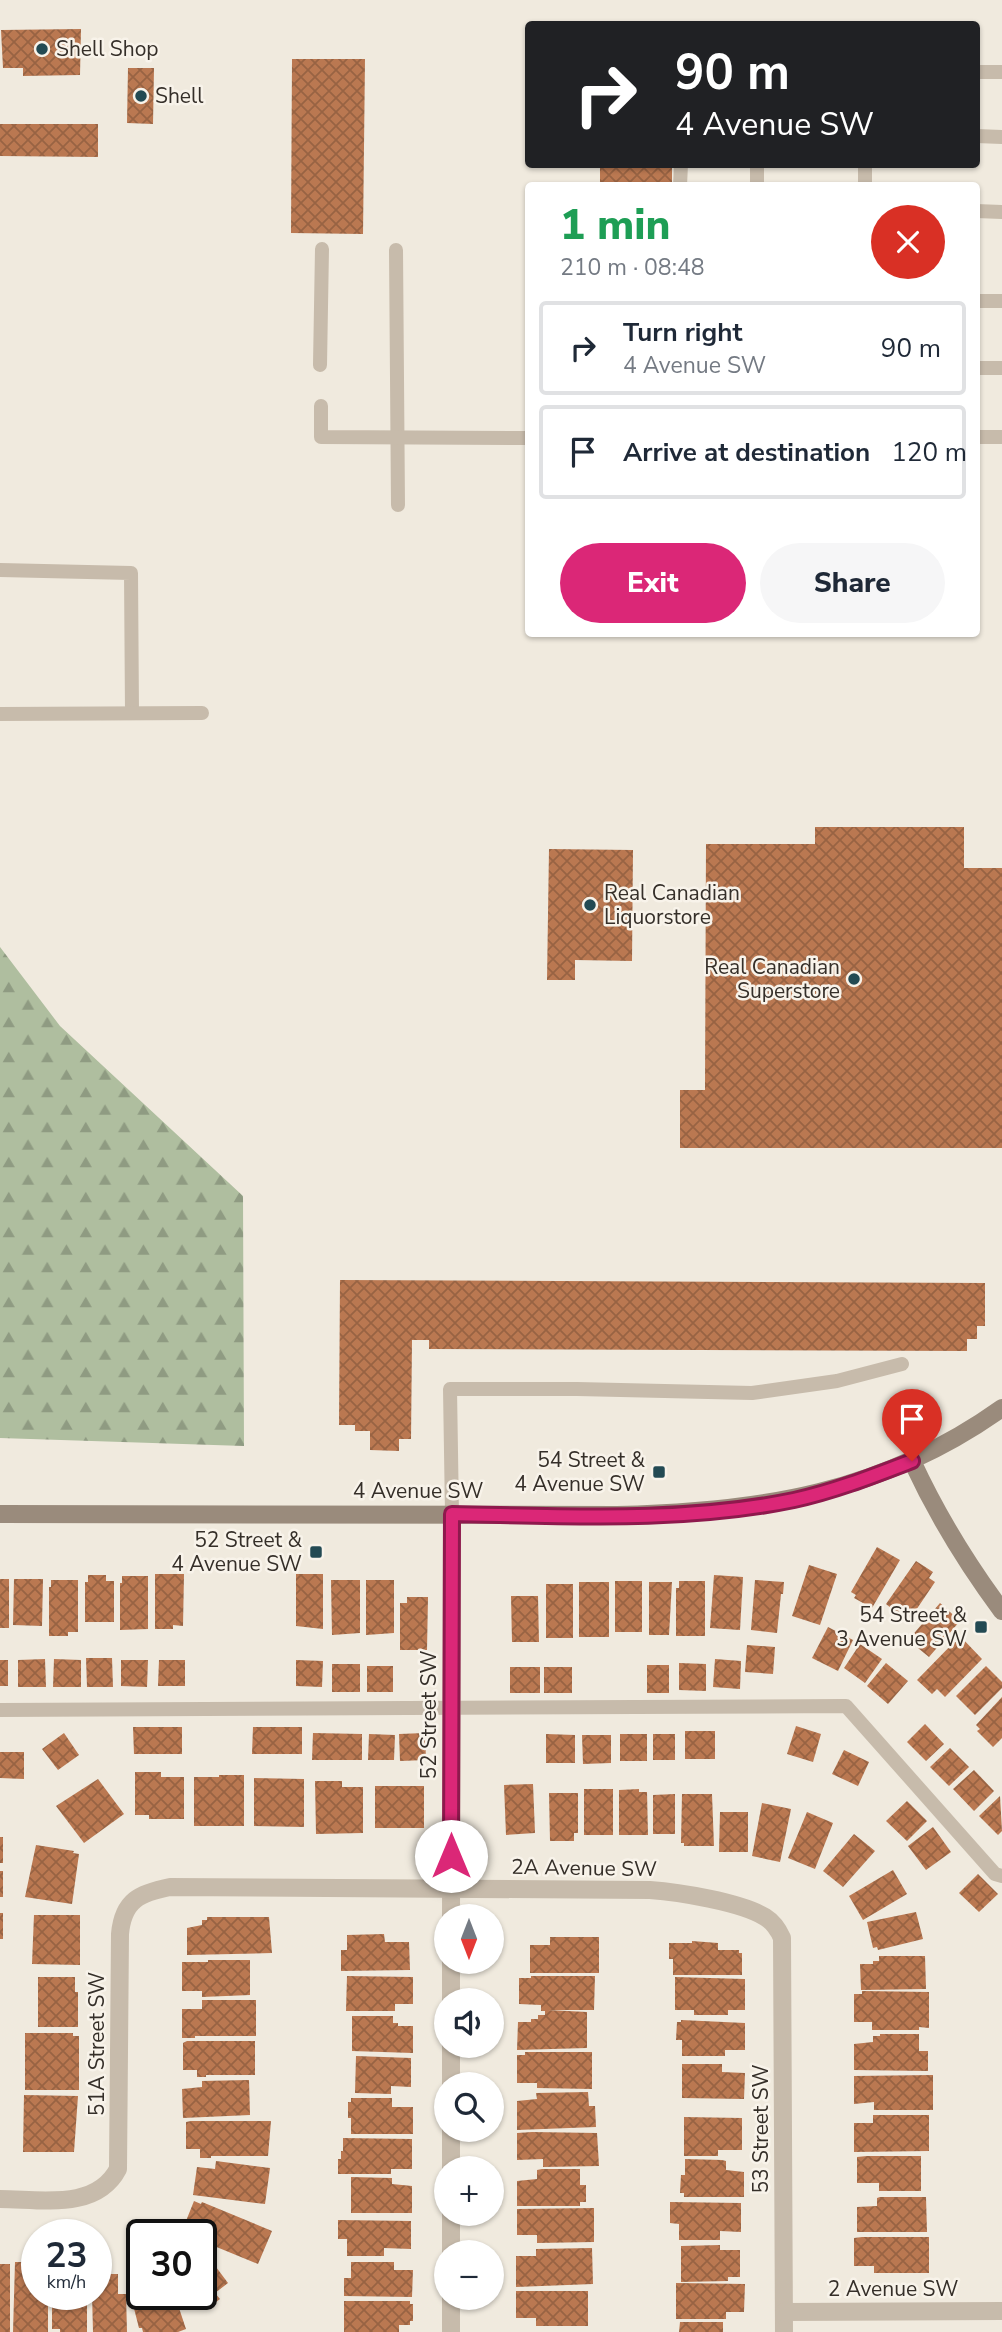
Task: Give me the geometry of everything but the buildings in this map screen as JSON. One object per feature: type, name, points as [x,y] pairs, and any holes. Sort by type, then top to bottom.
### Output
[{"type":"street","name":"4 Avenue SW","points":[[0,1514],[682,1514],[743,1508],[795,1500],[846,1486],[912,1461],[950,1442],[1002,1408]]},
{"type":"street","points":[[912,1461],[943,1525],[1002,1611]]},
{"type":"street","name":"52 Street SW","points":[[451,1904],[452,1514]]},
{"type":"street","name":"2A Avenue SW","points":[[133,1901],[143,1894],[170,1887],[677,1892],[749,1910],[763,1916],[777,1927]]},
{"type":"street","name":"51A Street SW","points":[[0,2199],[73,2199],[95,2194],[106,2187],[118,2169],[120,1934],[121,1922],[133,1901]]},
{"type":"street","name":"53 Street SW","points":[[777,1927],[783,1948],[784,2332]]},
{"type":"street","points":[[451,2310],[451,2332]]},
{"type":"street","name":"2 Avenue SW","points":[[784,2312],[1002,2311]]},
{"type":"lane","points":[[980,72],[1002,72]]},
{"type":"lane","points":[[980,136],[1002,136]]},
{"type":"lane","points":[[980,211],[1002,212]]},
{"type":"lane","points":[[320,365],[322,250]]},
{"type":"lane","points":[[396,250],[398,505]]},
{"type":"lane","points":[[980,301],[1002,301]]},
{"type":"lane","points":[[980,368],[1002,368]]},
{"type":"lane","points":[[321,406],[321,437],[525,438]]},
{"type":"lane","points":[[980,437],[1002,437]]},
{"type":"lane","points":[[0,570],[131,573],[132,713]]},
{"type":"lane","points":[[0,713],[202,713]]},
{"type":"lane","points":[[452,1514],[450,1389],[752,1393],[837,1381],[902,1364]]},
{"type":"lane","points":[[0,1710],[452,1710],[846,1706],[995,1874],[1002,1876]]},
{"type":"green space","points":[[0,947],[60,1026],[243,1196],[244,1446],[0,1438]]},
{"type":"place","name":"Shell Shop","points":[[42,49]]},
{"type":"place","name":"Shell","points":[[141,96]]},
{"type":"place","name":"Real Canadian Liquorstore","points":[[590,905]]},
{"type":"place","name":"Real Canadian Superstore","points":[[854,979]]},
{"type":"place","name":"54 Street & 4 Avenue SW","points":[[659,1472]]},
{"type":"place","name":"52 Street & 4 Avenue SW","points":[[316,1552]]},
{"type":"place","name":"54 Street & 3 Avenue SW","points":[[981,1627]]},
{"type":"route","points":[[451,1856],[452,1514],[682,1514],[743,1508],[795,1500],[846,1486],[912,1461]]}]
